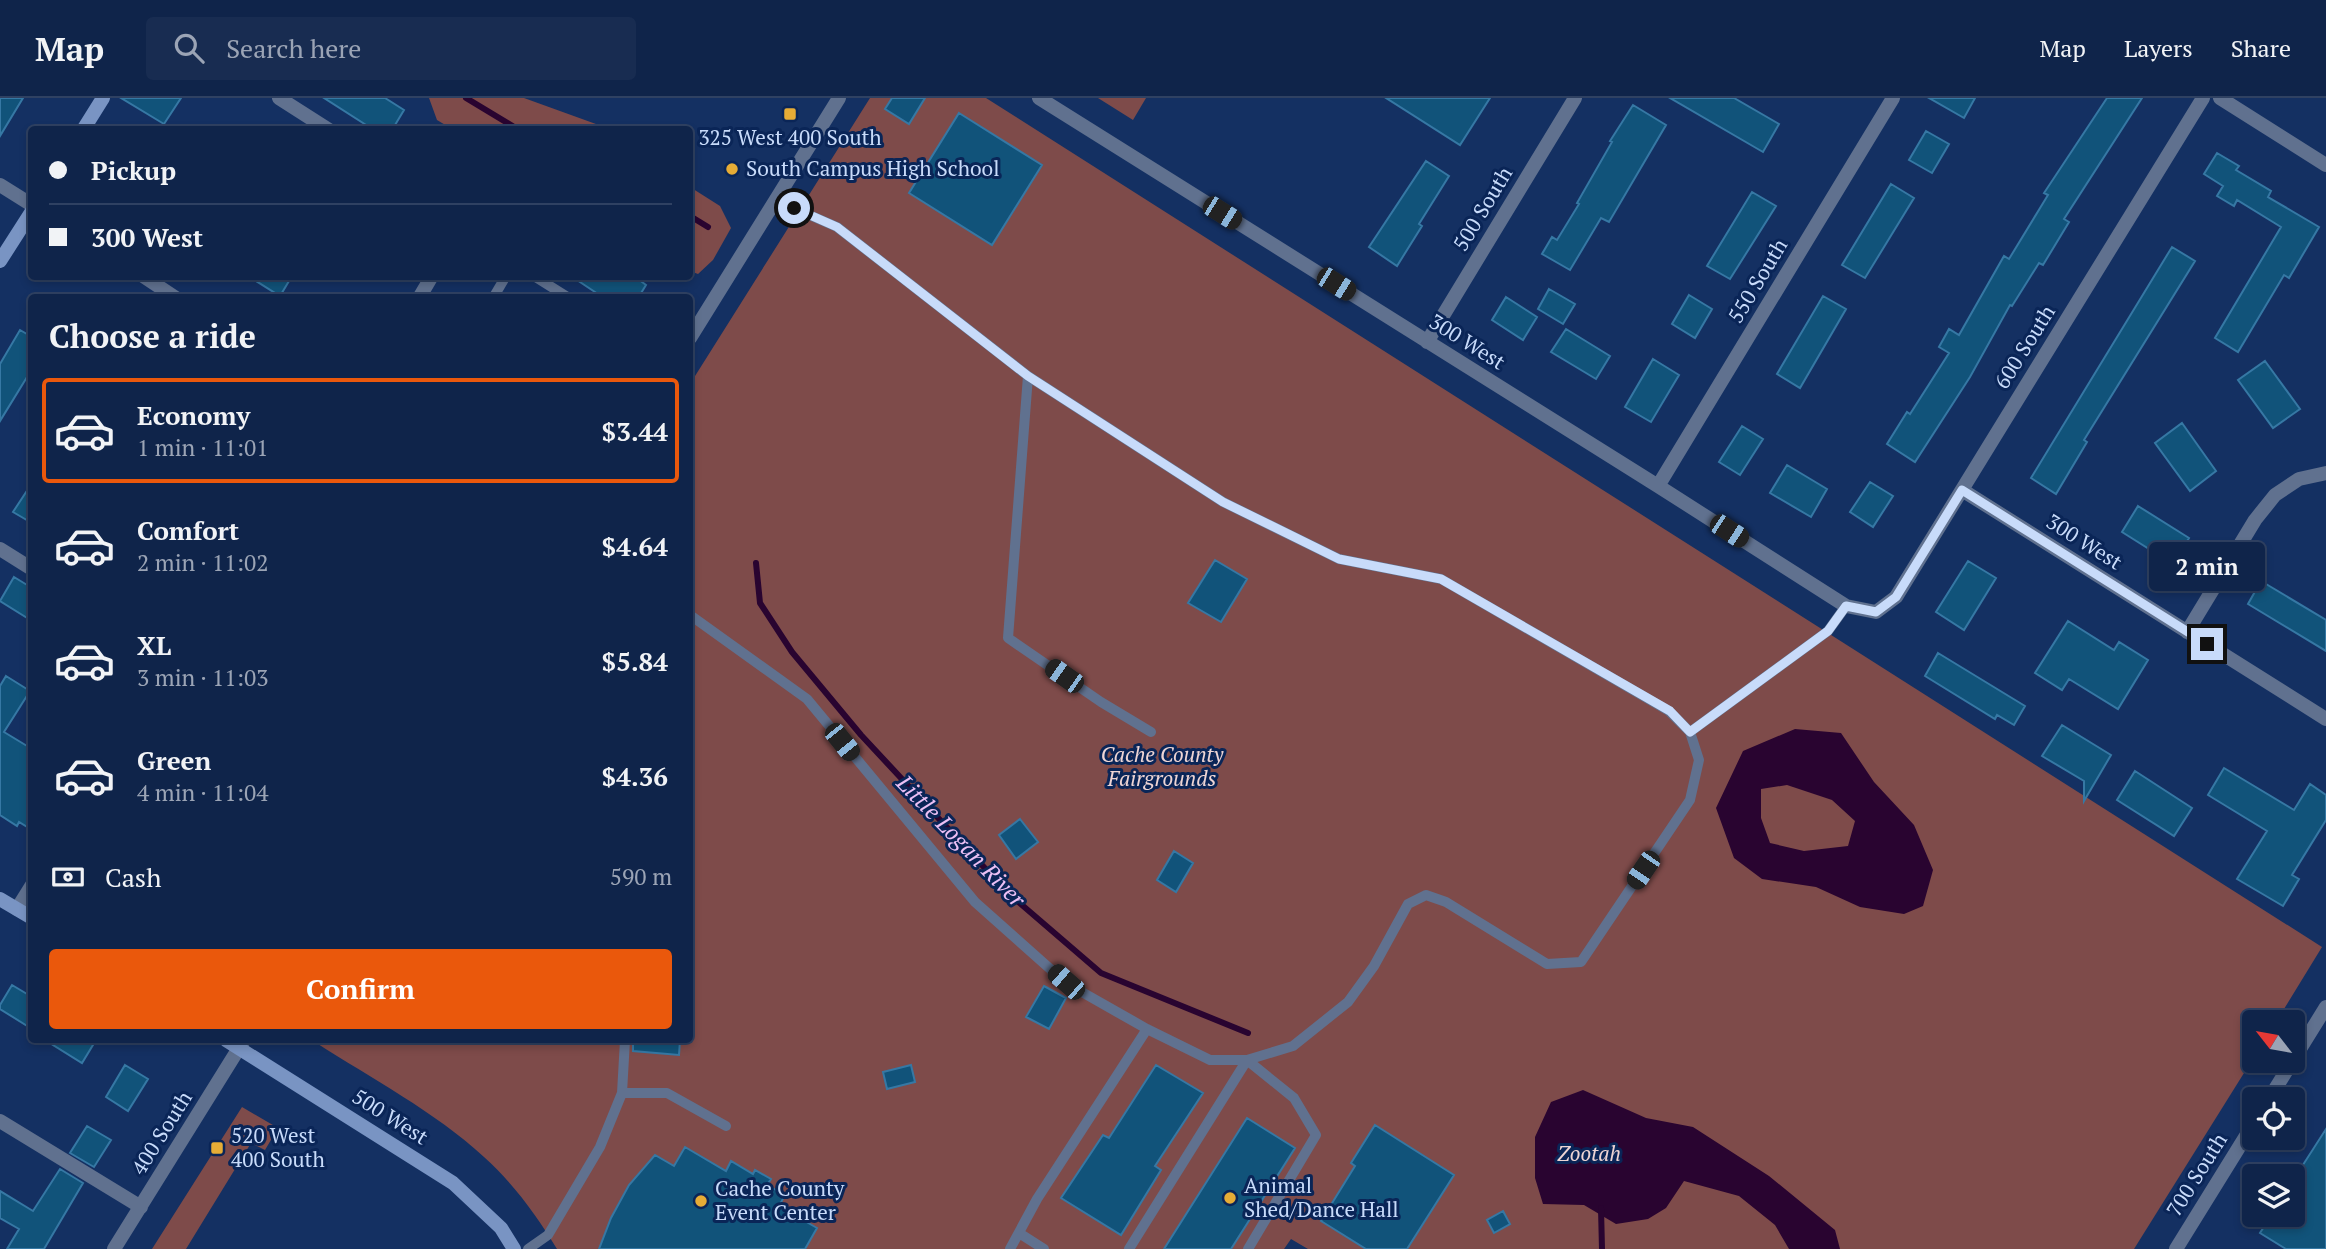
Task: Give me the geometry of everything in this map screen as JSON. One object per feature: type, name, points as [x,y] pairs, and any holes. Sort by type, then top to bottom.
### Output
[{"type":"street","points":[[86,126],[103,98]]},
{"type":"street","points":[[279,98],[323,126]]},
{"type":"street","points":[[693,333],[839,98]]},
{"type":"street","name":"300 West","points":[[1039,98],[1846,606],[1876,612]]},
{"type":"street","name":"500 South","points":[[1427,342],[1575,98]]},
{"type":"street","name":"550 South","points":[[1658,486],[1892,98]]},
{"type":"street","name":"600 South","points":[[1876,612],[1896,597],[2203,98]]},
{"type":"street","points":[[2220,98],[2326,165]]},
{"type":"street","points":[[0,185],[28,202]]},
{"type":"street","points":[[0,261],[28,217]]},
{"type":"street","points":[[149,280],[170,294]]},
{"type":"street","points":[[2187,632],[2255,520],[2275,495],[2299,480],[2326,473]]},
{"type":"street","name":"300 West","points":[[1962,490],[2326,719]]},
{"type":"street","points":[[0,549],[28,566]]},
{"type":"street","points":[[17,909],[28,891]]},
{"type":"street","points":[[0,898],[28,916]]},
{"type":"street","points":[[2276,1087],[2326,1007]]},
{"type":"street","name":"400 South","points":[[114,1249],[141,1208],[235,1043]]},
{"type":"street","name":"500 West","points":[[238,1043],[453,1183],[501,1228],[514,1249]]},
{"type":"street","points":[[0,1121],[141,1208]]},
{"type":"street","name":"700 South","points":[[2176,1249],[2242,1143]]},
{"type":"lane","points":[[693,617],[807,699],[975,902],[1066,982],[1147,1029],[1210,1060],[1247,1060],[1293,1046],[1348,1002],[1374,966],[1408,904],[1426,895],[1446,902],[1547,964],[1581,962],[1690,800],[1699,760],[1690,732],[1670,711],[1441,579],[1339,559],[1223,502],[1028,376],[837,227],[775,200]]},
{"type":"lane","points":[[540,280],[563,294]]},
{"type":"lane","points":[[1028,376],[1008,638],[1101,702],[1151,732]]},
{"type":"lane","points":[[1690,732],[1828,631],[1846,606]]},
{"type":"lane","points":[[1010,1249],[1037,1199],[1147,1029]]},
{"type":"lane","points":[[528,1249],[548,1235],[600,1147],[622,1093],[625,1043]]},
{"type":"lane","points":[[1129,1249],[1247,1060]]},
{"type":"lane","points":[[1247,1060],[1294,1098],[1316,1135],[1248,1249]]},
{"type":"lane","points":[[622,1093],[667,1093],[726,1126]]},
{"type":"lane","points":[[1018,1233],[1044,1249]]},
{"type":"green space","points":[[429,98],[524,98],[601,126],[447,126],[437,120]]},
{"type":"green space","name":"Cache County Fairgrounds","points":[[870,98],[986,98],[2322,947],[2283,1010],[2242,1010],[2244,1073],[2134,1249],[1308,1249],[1291,1239],[1284,1249],[557,1249],[515,1189],[465,1140],[424,1110],[317,1043],[693,1043],[693,379]]},
{"type":"green space","points":[[1098,98],[1146,98],[1133,120]]},
{"type":"green space","points":[[693,189],[720,206],[731,228],[713,260],[698,274],[693,272]]},
{"type":"green space","points":[[242,1107],[278,1128],[265,1150],[251,1143],[186,1249],[152,1249]]},
{"type":"shaded area","points":[[1795,729],[1841,733],[1874,782],[1914,825],[1933,870],[1923,906],[1904,914],[1860,907],[1816,887],[1762,879],[1734,858],[1716,808],[1743,751]],"holes":[[[1787,785],[1832,800],[1855,821],[1848,846],[1804,851],[1770,843],[1761,818],[1761,789]]]},
{"type":"shaded area","points":[[1583,1090],[1646,1118],[1693,1127],[1769,1176],[1835,1230],[1840,1249],[1789,1249],[1775,1225],[1739,1196],[1684,1181],[1666,1208],[1648,1219],[1616,1224],[1584,1205],[1543,1204],[1535,1178],[1535,1137],[1551,1102]]},
{"type":"building","points":[[0,98],[23,98],[0,136]]},
{"type":"building","points":[[121,98],[181,98],[164,124]]},
{"type":"building","points":[[324,98],[385,98],[404,110],[394,126],[368,126]]},
{"type":"building","points":[[892,98],[925,98],[909,124],[885,109]]},
{"type":"building","points":[[1386,98],[1490,98],[1460,145]]},
{"type":"building","points":[[1670,98],[1734,98],[1779,124],[1763,152]]},
{"type":"building","points":[[1929,98],[1975,98],[1964,118]]},
{"type":"building","points":[[2107,98],[2142,98],[2064,219],[2069,222],[2043,265],[2039,263],[2012,306],[2010,305],[1970,377],[1915,462],[1887,444],[1907,412],[1910,414],[1949,353],[1939,347],[1949,329],[1959,335],[2004,256],[2009,259],[2048,195],[2044,193]]},
{"type":"building","points":[[1633,105],[1666,125],[1609,222],[1601,218],[1570,270],[1542,254],[1552,237],[1557,240],[1579,204],[1577,203],[1612,142],[1610,141]]},
{"type":"building","points":[[959,113],[1042,165],[992,245],[909,193]]},
{"type":"building","points":[[1926,131],[1949,144],[1932,173],[1909,160]]},
{"type":"building","points":[[2217,153],[2239,166],[2236,170],[2271,191],[2268,197],[2319,227],[2289,278],[2284,275],[2238,352],[2215,338],[2281,227],[2237,200],[2234,206],[2217,196],[2223,186],[2204,174]]},
{"type":"building","points":[[1426,161],[1449,176],[1397,266],[1369,247]]},
{"type":"building","points":[[1891,184],[1914,198],[1865,278],[1842,265]]},
{"type":"building","points":[[1752,192],[1776,206],[1730,279],[1707,266]]},
{"type":"building","points":[[2172,247],[2195,261],[2084,440],[2087,442],[2056,494],[2031,478]]},
{"type":"building","points":[[254,280],[290,280],[281,294]]},
{"type":"building","points":[[577,280],[639,280],[646,285],[640,294],[598,294]]},
{"type":"building","points":[[1549,289],[1575,304],[1563,324],[1538,309]]},
{"type":"building","points":[[1689,295],[1712,309],[1695,338],[1672,324]]},
{"type":"building","points":[[1823,296],[1846,309],[1800,388],[1777,374]]},
{"type":"building","points":[[1506,297],[1537,317],[1523,340],[1492,320]]},
{"type":"building","points":[[1566,329],[1610,356],[1596,379],[1551,352]]},
{"type":"building","points":[[20,330],[28,335],[28,376],[0,421],[0,364]]},
{"type":"building","points":[[1653,359],[1679,375],[1651,422],[1625,407]]},
{"type":"building","points":[[2265,361],[2300,409],[2273,428],[2238,380]]},
{"type":"building","points":[[2182,423],[2216,471],[2190,491],[2155,443]]},
{"type":"building","points":[[1742,426],[1763,439],[1740,475],[1719,462]]},
{"type":"building","points":[[1787,465],[1827,489],[1811,517],[1770,493]]},
{"type":"building","points":[[1870,482],[1893,496],[1873,527],[1850,512]]},
{"type":"building","points":[[28,489],[28,521],[13,512]]},
{"type":"building","points":[[2138,506],[2189,538],[2173,564],[2122,532]]},
{"type":"building","points":[[1215,560],[1247,579],[1221,622],[1188,603]]},
{"type":"building","points":[[1968,561],[1996,578],[1964,630],[1936,612]]},
{"type":"building","points":[[14,577],[28,586],[28,618],[0,601]]},
{"type":"building","points":[[2261,581],[2326,620],[2326,651],[2248,604]]},
{"type":"building","points":[[2068,621],[2114,650],[2119,642],[2148,660],[2118,709],[2069,679],[2062,690],[2035,673]]},
{"type":"building","points":[[1938,653],[2025,706],[2014,725],[1997,715],[1995,719],[1925,676]]},
{"type":"building","points":[[6,676],[28,690],[28,694],[4,732],[28,747],[28,828],[19,822],[17,826],[0,815],[0,686]]},
{"type":"building","points":[[2062,725],[2111,755],[2084,801],[2084,781],[2042,756]]},
{"type":"building","points":[[2224,768],[2294,810],[2310,784],[2326,795],[2326,820],[2292,875],[2299,879],[2283,906],[2237,879],[2267,831],[2208,795]]},
{"type":"building","points":[[2135,771],[2192,808],[2174,836],[2117,800]]},
{"type":"building","points":[[1020,819],[1038,842],[1016,859],[999,835]]},
{"type":"building","points":[[1174,851],[1193,863],[1176,892],[1157,880]]},
{"type":"building","points":[[12,985],[28,995],[28,1026],[0,1009]]},
{"type":"building","points":[[1044,986],[1066,998],[1049,1029],[1026,1017]]},
{"type":"building","points":[[50,1043],[94,1043],[82,1063]]},
{"type":"building","points":[[633,1043],[680,1043],[679,1055],[633,1051]]},
{"type":"building","points":[[125,1065],[148,1079],[128,1111],[106,1097]]},
{"type":"building","points":[[911,1065],[915,1082],[887,1089],[883,1072]]},
{"type":"building","points":[[1156,1065],[1203,1093],[1155,1166],[1161,1170],[1121,1235],[1061,1198],[1103,1135],[1109,1138]]},
{"type":"building","name":"Animal Shed/Dance Hall","points":[[1247,1118],[1295,1148],[1231,1249],[1164,1249]]},
{"type":"building","points":[[1375,1125],[1454,1175],[1407,1249],[1366,1249],[1321,1221],[1355,1166],[1351,1163]]},
{"type":"building","points":[[87,1126],[111,1140],[94,1167],[70,1153]]},
{"type":"building","points":[[2326,1129],[2326,1249],[2286,1249],[2260,1233],[2264,1227],[2305,1227],[2304,1164]]},
{"type":"building","name":"Cache County Event Center","points":[[685,1147],[726,1171],[731,1161],[753,1174],[755,1170],[771,1179],[767,1185],[785,1195],[779,1206],[817,1228],[805,1249],[599,1249],[611,1218],[629,1185],[655,1155],[674,1166]]},
{"type":"building","points":[[60,1169],[83,1183],[44,1249],[7,1249],[19,1229],[0,1218],[0,1191],[33,1211]]},
{"type":"building","points":[[1503,1211],[1510,1224],[1494,1233],[1487,1220]]},
{"type":"waterway","name":"Little Logan River","points":[[466,98],[512,126]]},
{"type":"waterway","name":"Little Logan River","points":[[693,218],[708,227]]},
{"type":"waterway","name":"Little Logan River","points":[[756,563],[760,603],[792,652],[861,735],[1008,893],[1101,973],[1248,1033]]},
{"type":"waterway","name":"Little Logan River","points":[[1601,1208],[1602,1249]]},
{"type":"place","name":"325 West 400 South","points":[[790,114]]},
{"type":"place","name":"South Campus High School","points":[[732,169]]},
{"type":"place","name":"520 West 400 South","points":[[217,1148]]},
{"type":"place","name":"Animal Shed/Dance Hall","points":[[1230,1198]]},
{"type":"place","name":"Cache County Event Center","points":[[701,1201]]},
{"type":"route","points":[[794,208],[837,227],[1028,376],[1223,502],[1339,559],[1441,579],[1670,711],[1690,732],[1828,631],[1846,606],[1876,612],[1896,597],[1962,490],[2207,644]]},
{"type":"park label","name":"Zootah","points":[[1589,1154]]}]
